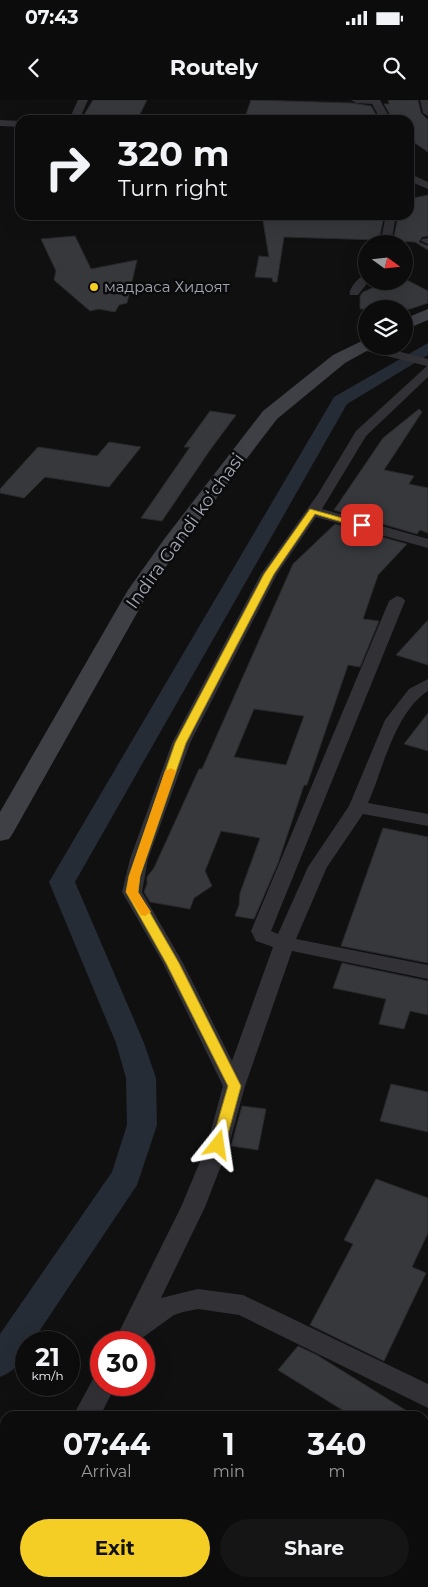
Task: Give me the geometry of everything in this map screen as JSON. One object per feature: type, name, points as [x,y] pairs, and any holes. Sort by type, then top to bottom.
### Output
[{"type":"street","points":[[76,115],[83,100]]},
{"type":"street","points":[[356,100],[375,100],[383,115]]},
{"type":"street","points":[[425,100],[428,113]]},
{"type":"street","points":[[0,124],[15,124]]},
{"type":"street","points":[[414,177],[428,186]]},
{"type":"street","points":[[387,235],[390,220]]},
{"type":"street","points":[[354,293],[358,288]]},
{"type":"street","points":[[413,321],[428,314]]},
{"type":"street","name":"Indira Gandi koʻchasi","points":[[0,833],[42,763],[139,590],[172,542],[270,415],[339,359],[358,352]]},
{"type":"street","points":[[399,355],[428,363]]},
{"type":"street","points":[[234,1086],[172,963],[132,892],[139,859],[181,743],[269,574],[313,511],[361,434],[428,370]]},
{"type":"street","points":[[313,511],[428,544]]},
{"type":"street","points":[[397,601],[261,931],[263,936],[284,943],[428,972]]},
{"type":"street","points":[[133,1331],[193,1208],[218,1145],[234,1086],[284,943],[314,874],[358,807],[391,722],[420,687],[428,684]]},
{"type":"street","points":[[358,807],[428,820]]},
{"type":"street","points":[[137,1331],[167,1306],[198,1299],[220,1300],[243,1305],[428,1396]]},
{"type":"street","points":[[89,1411],[97,1396]]},
{"type":"building","points":[[93,100],[147,100],[140,115],[84,115]]},
{"type":"building","points":[[251,100],[352,103],[371,106],[376,115],[246,115]]},
{"type":"building","points":[[388,100],[418,100],[421,113],[428,120],[428,152],[414,142],[414,115],[390,115],[384,104],[389,104]]},
{"type":"building","points":[[428,195],[428,236],[422,237],[419,242],[428,246],[428,250],[413,242],[413,235],[394,235],[397,220],[414,220],[414,198]]},
{"type":"building","points":[[263,220],[383,220],[380,235],[358,235],[358,239],[284,237],[277,282],[273,282],[272,278],[255,277],[259,256],[269,257]]},
{"type":"building","points":[[75,236],[91,269],[137,260],[127,303],[119,305],[115,312],[99,309],[90,311],[54,280],[56,271],[41,239]]},
{"type":"building","points":[[413,283],[428,291],[428,303],[413,308],[413,300],[360,300],[363,292],[368,290],[413,290]]},
{"type":"building","points":[[419,409],[422,412],[384,470],[414,476],[409,484],[428,488],[428,533],[420,530],[417,534],[334,510],[383,438]]},
{"type":"building","points":[[210,411],[236,415],[162,521],[141,518],[190,447],[184,447]]},
{"type":"building","points":[[109,442],[141,447],[109,487],[45,477],[24,498],[0,493],[0,489],[38,447],[97,456]]},
{"type":"building","points":[[335,524],[407,544],[378,575],[363,619],[379,621],[360,667],[348,665],[307,785],[304,785],[278,863],[254,919],[235,916],[239,905],[240,893],[260,838],[221,831],[205,871],[212,886],[194,898],[190,909],[150,902],[144,892],[147,877],[154,868],[199,769],[202,769],[293,564]],"holes":[[[254,709],[304,716],[286,765],[234,757]]]},
{"type":"building","points":[[428,620],[428,665],[396,655]]},
{"type":"building","points":[[428,713],[428,751],[404,744]]},
{"type":"building","points":[[383,828],[428,837],[428,963],[341,946]]},
{"type":"building","points":[[342,963],[428,981],[428,1015],[410,1011],[404,1029],[379,1024],[386,999],[333,988]]},
{"type":"building","points":[[391,1084],[428,1092],[428,1132],[380,1121]]},
{"type":"building","points":[[242,1106],[266,1109],[258,1150],[231,1146]]},
{"type":"building","points":[[376,1179],[428,1198],[428,1233],[412,1267],[426,1273],[384,1361],[310,1325],[353,1244],[344,1240]]},
{"type":"building","points":[[298,1346],[317,1355],[407,1411],[344,1411],[278,1370]]},
{"type":"waterway","points":[[0,1362],[126,1176],[142,1125],[141,1078],[130,1043],[62,882],[340,401],[428,348]]},
{"type":"slow traffic","points":[[145,912],[132,892],[139,859],[171,771]]},
{"type":"place","name":"мадраса Хидоят","points":[[94,287]]},
{"type":"route","points":[[218,1145],[234,1086],[209,1032],[146,913],[132,892],[135,876],[139,859],[181,743],[269,574],[313,511],[362,525]]}]
